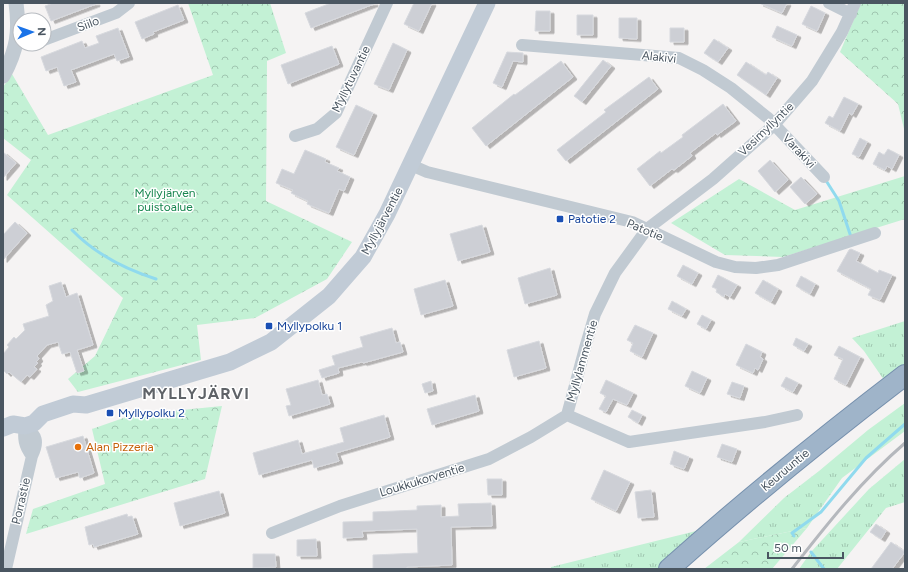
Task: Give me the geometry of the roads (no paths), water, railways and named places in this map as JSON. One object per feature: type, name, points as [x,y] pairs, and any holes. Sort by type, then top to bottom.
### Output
[{"type":"highway","name":"Keuruuntie","points":[[669,569],[725,519],[827,435],[905,375]]},
{"type":"main road","name":"Myllyjärventie","points":[[3,440],[17,434],[43,414],[73,404],[86,405],[230,362],[271,342],[329,296],[363,257],[387,214],[487,3]]},
{"type":"main road","points":[[3,428],[13,424],[29,424]]},
{"type":"street","name":"Siilo","points":[[52,37],[116,13],[129,3]]},
{"type":"street","name":"Myllytuvantie","points":[[295,136],[317,130],[336,113],[387,3]]},
{"type":"street","points":[[829,3],[853,8]]},
{"type":"street","name":"Vesimyllyntie","points":[[647,229],[713,179],[774,125],[812,81],[842,32],[853,8]]},
{"type":"street","name":"Alakivi","points":[[522,45],[679,58],[703,70],[731,88],[768,118],[774,125]]},
{"type":"street","points":[[3,76],[14,52]]},
{"type":"street","name":"Varakivi","points":[[774,125],[824,177]]},
{"type":"street","name":"Patotie","points":[[411,165],[427,172],[632,222],[716,262],[735,267],[756,268],[785,263],[875,233]]},
{"type":"street","name":"Myllylammentie","points":[[647,229],[615,274],[595,314],[584,348],[567,415],[628,442],[765,422],[797,415]]},
{"type":"street","name":"Loukkukorventie","points":[[272,533],[340,506],[489,459],[531,437],[567,415]]},
{"type":"street","name":"Porrastie","points":[[6,569],[32,456],[27,450],[23,437],[29,424]]},
{"type":"waterway","points":[[825,179],[839,201],[851,237]]},
{"type":"waterway","points":[[72,230],[90,246],[111,260],[156,279]]},
{"type":"waterway","points":[[794,536],[792,533],[821,512],[866,458],[905,424]]},
{"type":"waterway","points":[[811,552],[824,569]]},
{"type":"railway","points":[[792,569],[860,487],[905,443]]},
{"type":"place","name":"Patotie 2","points":[[560,219]]},
{"type":"place","name":"Myllypolku 1","points":[[269,326]]},
{"type":"place","name":"Myllypolku 2","points":[[110,413]]},
{"type":"place","name":"Alan Pizzeria","points":[[78,447]]},
{"type":"district","name":"MYLLYJÄRVI","points":[[196,393]]},
{"type":"park label","name":"Myllyjärven puistoalue","points":[[165,200]]}]
